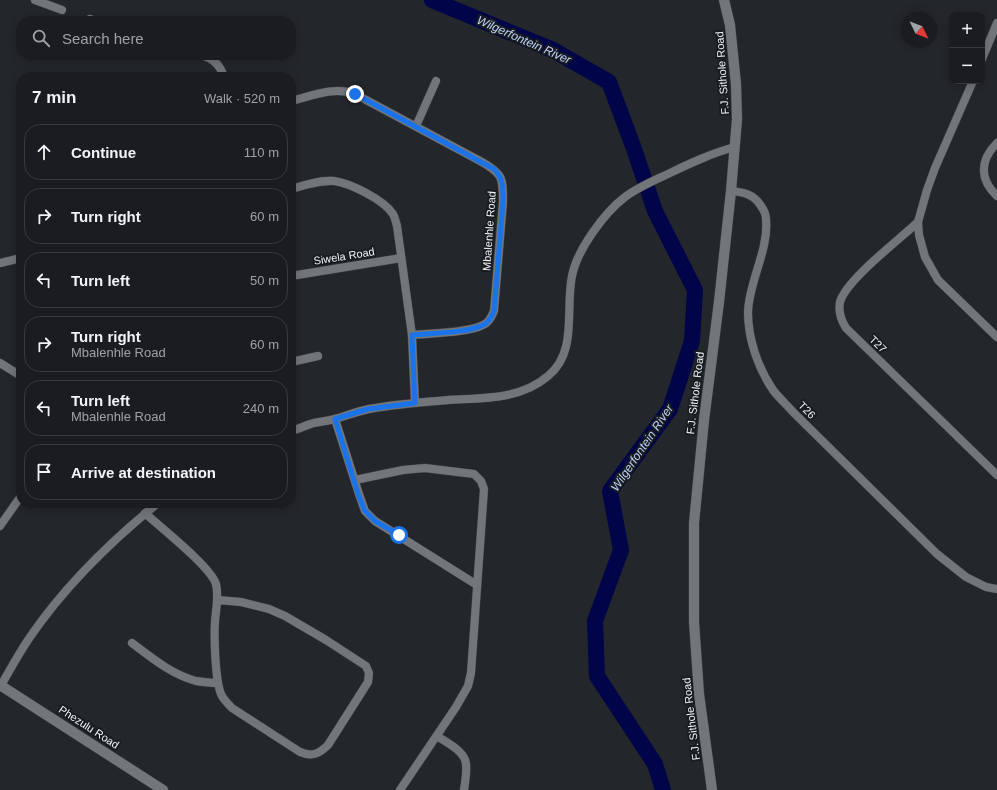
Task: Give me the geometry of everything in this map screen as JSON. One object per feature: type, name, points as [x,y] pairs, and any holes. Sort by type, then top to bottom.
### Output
[{"type":"street","points":[[35,0],[62,10]]},
{"type":"street","name":"F.J. Sithole Road","points":[[712,790],[700,694],[694,622],[694,523],[704,420],[731,191],[737,119],[736,84],[730,25],[724,0]]},
{"type":"street","points":[[985,52],[997,23]]},
{"type":"street","points":[[214,60],[222,72]]},
{"type":"street","points":[[416,126],[436,81]]},
{"type":"street","points":[[972,84],[935,168],[918,222],[919,235],[925,257],[938,280],[997,337]]},
{"type":"street","name":"Mbalenhle Road","points":[[296,100],[332,90],[346,90],[366,99],[494,169],[501,176],[503,202],[494,311],[491,318],[484,325],[471,329],[412,335]]},
{"type":"street","points":[[997,143],[987,154],[983,167],[984,177],[988,185],[997,196]]},
{"type":"street","points":[[296,429],[368,409],[415,403],[503,396],[522,392],[549,376],[559,364],[565,352],[568,335],[572,276],[585,244],[618,202],[632,192],[656,179],[721,151],[735,147]]},
{"type":"street","points":[[296,188],[319,182],[334,181],[348,185],[370,195],[384,204],[392,214],[397,226],[400,258],[412,335],[415,403]]},
{"type":"street","name":"T26","points":[[731,191],[749,194],[761,207],[766,220],[764,245],[751,292],[748,312],[750,333],[755,352],[774,391],[794,413],[938,554],[966,578],[986,587],[997,589]]},
{"type":"street","name":"T27","points":[[918,222],[853,281],[840,302],[840,320],[846,328],[997,475]]},
{"type":"street","name":"Siwela Road","points":[[296,275],[400,258]]},
{"type":"street","points":[[0,263],[16,259]]},
{"type":"street","points":[[296,361],[318,356]]},
{"type":"street","points":[[0,363],[16,373]]},
{"type":"street","points":[[335,419],[355,480],[358,494],[365,511],[375,521],[477,585]]},
{"type":"street","points":[[355,480],[403,470],[425,468],[474,474],[484,489],[471,673],[464,694],[400,790]]},
{"type":"street","points":[[0,526],[16,503]]},
{"type":"street","points":[[0,686],[30,637],[62,596],[97,557],[126,529],[152,508]]},
{"type":"street","points":[[145,513],[208,570],[216,584],[218,600],[215,628],[218,683],[221,695],[232,708],[300,752],[308,755],[322,752],[368,682],[369,673],[366,666],[285,616],[269,609],[254,605],[218,600]]},
{"type":"street","points":[[132,643],[163,666],[181,676],[197,681],[218,683]]},
{"type":"street","name":"Phezulu Road","points":[[0,686],[163,790]]},
{"type":"street","points":[[437,736],[462,754],[465,759],[464,790]]},
{"type":"waterway","name":"Wilgerfontein River","points":[[432,0],[553,50],[609,82],[655,211],[695,290],[692,341],[670,409],[610,491],[621,550],[595,621],[597,676],[655,764],[663,790]]},
{"type":"route","points":[[355,94],[494,169],[501,176],[503,188],[494,311],[491,318],[484,325],[471,329],[412,335],[415,403],[368,409],[335,419],[355,480],[358,494],[365,511],[375,521],[399,535]]}]
